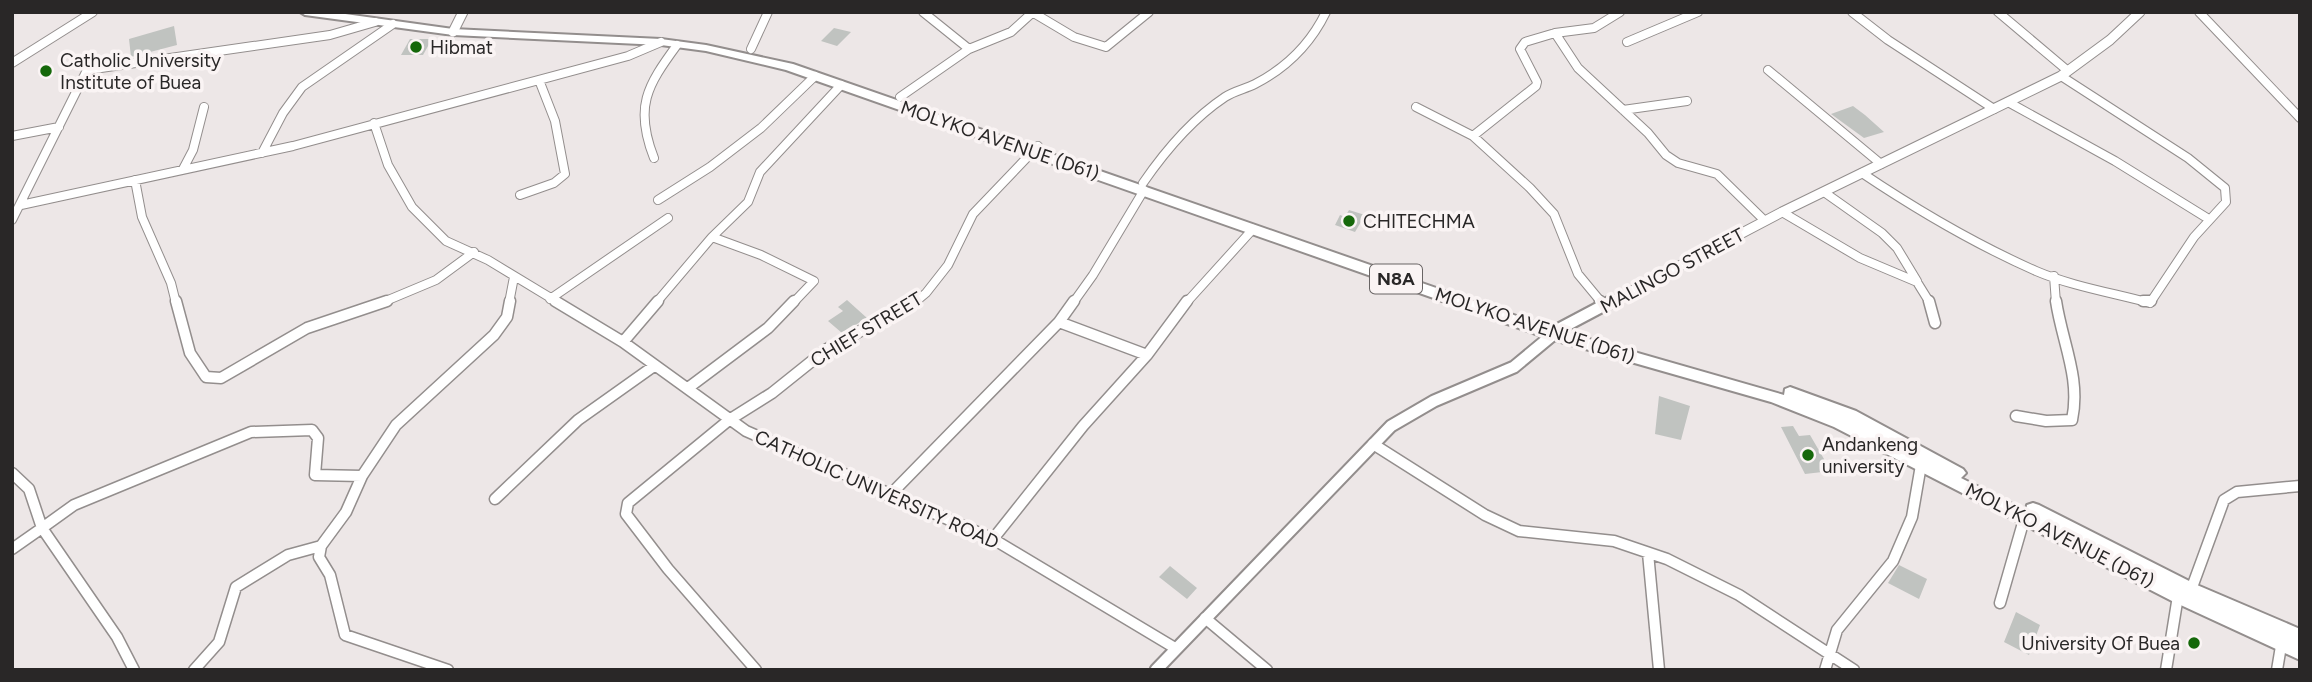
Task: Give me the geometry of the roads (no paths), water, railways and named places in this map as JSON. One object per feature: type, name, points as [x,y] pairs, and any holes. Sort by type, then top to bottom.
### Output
[{"type":"highway","name":"N8A","points":[[305,12],[393,24],[458,23]]},
{"type":"highway","name":"N8A","points":[[355,12],[458,23]]},
{"type":"highway","name":"MOLYKO AVENUE (D61)","points":[[458,23],[661,43],[747,57],[815,76],[1036,149],[1556,331],[1722,371],[1851,415],[2185,593]]},
{"type":"highway","name":"MOLYKO AVENUE (D61)","points":[[458,23],[643,34],[751,49],[821,69],[1036,149]]},
{"type":"highway","name":"MOLYKO AVENUE (D61)","points":[[1144,186],[1253,229],[1556,331],[1774,397],[1839,423],[2025,516],[2282,637],[2300,652]]},
{"type":"highway","name":"MOLYKO AVENUE (D61)","points":[[2282,637],[2300,637]]},
{"type":"street","points":[[12,64],[93,12]]},
{"type":"street","points":[[751,49],[768,12]]},
{"type":"street","points":[[923,12],[969,50]]},
{"type":"street","points":[[900,97],[969,50],[1011,32],[1032,12],[1074,37],[1106,47],[1149,12]]},
{"type":"street","points":[[889,496],[929,452],[979,406],[1059,322],[1093,275],[1163,152],[1229,95],[1280,69],[1318,29],[1326,12]]},
{"type":"street","points":[[1473,136],[1536,86],[1537,82],[1520,48],[1525,42],[1555,33],[1594,28],[1620,12]]},
{"type":"street","points":[[1627,42],[1698,12]]},
{"type":"street","points":[[1852,12],[1882,36],[1994,109]]},
{"type":"street","points":[[1862,173],[1904,201],[1969,238],[2038,272],[2150,303],[2207,218],[2226,202],[2225,188],[2188,158],[2065,73],[1998,12]]},
{"type":"street","name":"MALINGO STREET","points":[[1156,670],[1391,426],[1424,406],[1514,367],[1556,331],[1782,212],[2065,73],[2110,40],[2140,12]]},
{"type":"street","points":[[2199,12],[2222,33],[2300,118]]},
{"type":"street","points":[[12,220],[60,127],[82,74],[91,68],[330,35],[374,22]]},
{"type":"street","points":[[261,153],[283,113],[302,87],[393,24]]},
{"type":"street","points":[[1555,33],[1578,68],[1672,160],[1717,174],[1765,221]]},
{"type":"street","points":[[21,205],[261,153],[628,56],[661,43]]},
{"type":"street","points":[[654,158],[640,118],[652,80],[677,45]]},
{"type":"street","points":[[1768,70],[1881,164]]},
{"type":"street","points":[[658,201],[710,167],[754,133],[815,76]]},
{"type":"street","points":[[520,195],[554,183],[565,174],[555,121],[539,80]]},
{"type":"street","points":[[623,342],[712,237],[748,202],[760,172],[841,85]]},
{"type":"street","points":[[1623,110],[1687,101]]},
{"type":"street","points":[[2008,102],[2115,161],[2207,218]]},
{"type":"street","points":[[183,169],[192,150],[204,107]]},
{"type":"street","points":[[1416,107],[1473,136],[1530,188],[1554,214],[1578,274],[1604,306]]},
{"type":"street","name":"CATHOLIC UNIVERSITY ROAD","points":[[374,123],[388,165],[412,207],[439,236],[474,252],[550,299],[565,305],[623,342],[729,420],[788,451],[993,539],[1175,648]]},
{"type":"street","points":[[12,136],[60,127]]},
{"type":"street","name":"CHIEF STREET","points":[[756,670],[667,569],[625,508],[644,488],[729,420],[772,393],[827,349],[858,330],[914,303],[926,293],[948,265],[973,214],[1036,149]]},
{"type":"street","points":[[135,180],[142,216],[171,283],[190,353],[206,377],[211,379],[221,378],[307,328],[408,294],[436,280],[474,252]]},
{"type":"street","points":[[1824,192],[1882,233],[1897,248],[1932,307],[1935,323]]},
{"type":"street","points":[[1782,212],[1852,254],[1917,282]]},
{"type":"street","points":[[550,299],[668,218]]},
{"type":"street","points":[[993,539],[1083,426],[1147,355],[1187,301],[1253,229]]},
{"type":"street","points":[[688,388],[768,328],[814,282],[761,255],[712,237]]},
{"type":"street","points":[[2016,416],[2046,421],[2072,420],[2074,414],[2073,382],[2057,310],[2054,276]]},
{"type":"street","points":[[448,670],[345,635],[330,575],[319,557],[321,546],[346,512],[362,475],[396,425],[494,335],[507,317],[514,277]]},
{"type":"street","points":[[1059,322],[1085,334],[1129,346],[1147,355]]},
{"type":"street","points":[[495,499],[578,420],[653,366]]},
{"type":"street","points":[[12,549],[74,505],[146,472],[251,432],[312,430],[318,438],[315,475],[362,475]]},
{"type":"street","points":[[1373,444],[1485,515],[1519,531],[1614,541],[1648,553],[1739,595],[1854,670]]},
{"type":"street","points":[[1825,670],[1837,630],[1893,561],[1912,517],[1921,465]]},
{"type":"street","points":[[12,472],[22,477],[30,490],[42,528],[117,637],[134,670]]},
{"type":"street","points":[[2166,670],[2185,593],[2224,500],[2237,492],[2300,486]]},
{"type":"street","points":[[2000,603],[2025,516]]},
{"type":"street","points":[[194,670],[219,642],[236,587],[288,555],[321,546]]},
{"type":"street","points":[[1648,553],[1648,582],[1659,670]]},
{"type":"street","points":[[1205,618],[1267,670]]},
{"type":"street","points":[[2277,670],[2282,637]]},
{"type":"place","name":"Hibmat","points":[[416,47]]},
{"type":"place","name":"Catholic University Institute of Buea","points":[[46,71]]},
{"type":"place","name":"CHITECHMA","points":[[1349,221]]},
{"type":"place","name":"Andankeng university","points":[[1808,455]]},
{"type":"place","name":"University Of Buea","points":[[2194,643]]}]
